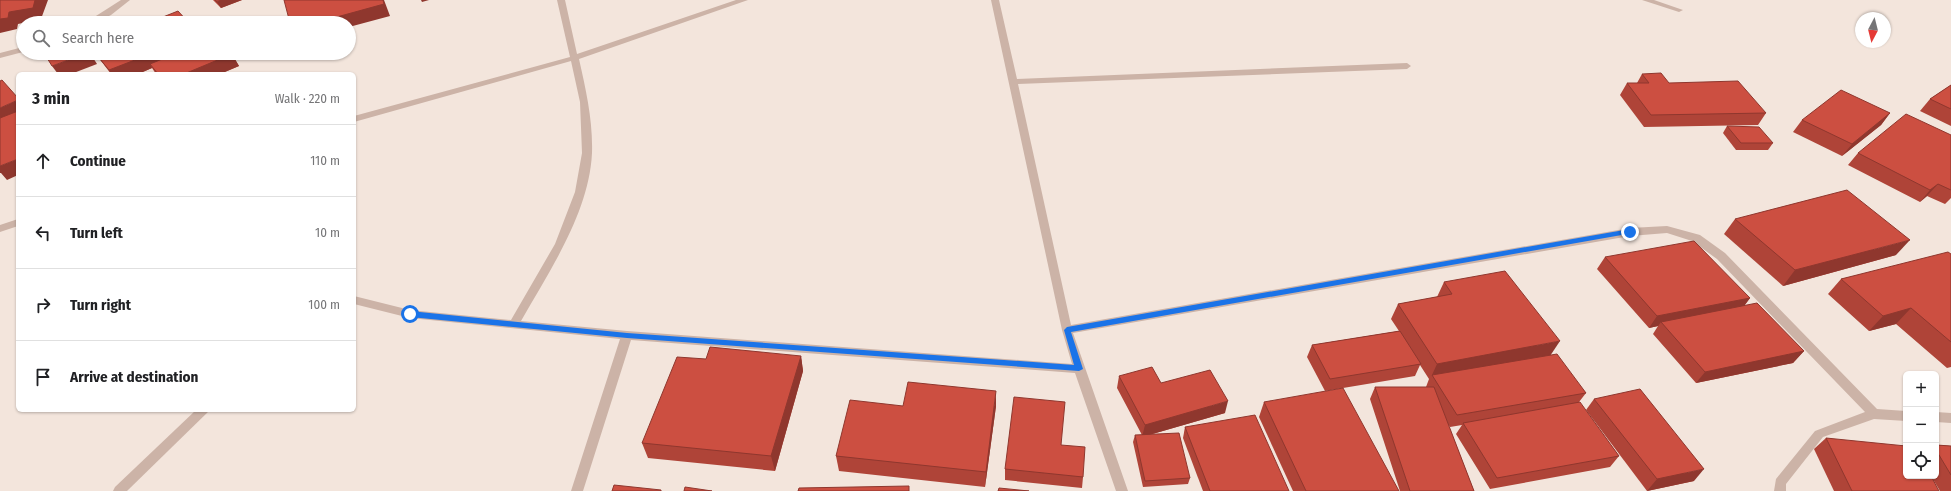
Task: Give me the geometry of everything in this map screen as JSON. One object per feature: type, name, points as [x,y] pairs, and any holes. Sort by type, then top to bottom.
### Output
[{"type":"street","points":[[102,16],[126,0]]},
{"type":"street","points":[[514,324],[560,244],[580,192],[587,153],[584,102],[561,0]]},
{"type":"street","points":[[356,118],[574,58],[744,0]]},
{"type":"street","points":[[995,0],[1067,330],[1079,369],[1122,491]]},
{"type":"street","points":[[1646,0],[1679,10]]},
{"type":"street","points":[[0,56],[16,51]]},
{"type":"street","points":[[1013,82],[1407,66]]},
{"type":"street","points":[[0,229],[16,223]]},
{"type":"street","points":[[1067,330],[1623,233],[1667,229],[1696,238],[1721,256],[1874,414]]},
{"type":"street","points":[[356,300],[410,314],[627,335],[1079,369]]},
{"type":"street","points":[[577,491],[627,335]]},
{"type":"street","points":[[119,491],[174,436],[202,412]]},
{"type":"street","points":[[1780,491],[1780,483],[1819,434],[1874,414],[1903,416]]},
{"type":"street","points":[[1939,417],[1951,418]]},
{"type":"building","points":[[0,0],[35,0],[33,8],[9,12],[8,18],[0,19]]},
{"type":"building","points":[[284,0],[383,0],[384,4],[340,16],[288,16]]},
{"type":"building","points":[[178,11],[183,16],[166,16]]},
{"type":"building","points":[[48,60],[68,60],[52,66]]},
{"type":"building","points":[[101,60],[135,60],[109,70]]},
{"type":"building","points":[[160,60],[218,60],[189,72],[156,72],[150,64]]},
{"type":"building","points":[[1661,73],[1669,83],[1738,81],[1766,113],[1651,115],[1627,83],[1649,83],[1642,74]]},
{"type":"building","points":[[2,80],[16,96],[16,101],[0,108],[0,81]]},
{"type":"building","points":[[1951,85],[1951,109],[1930,99]]},
{"type":"building","points":[[1841,90],[1890,113],[1852,144],[1802,120]]},
{"type":"building","points":[[16,112],[16,160],[0,166],[0,118]]},
{"type":"building","points":[[1906,114],[1951,135],[1951,190],[1938,184],[1930,190],[1858,153]]},
{"type":"building","points":[[1727,126],[1759,127],[1773,143],[1741,143]]},
{"type":"building","points":[[1847,190],[1910,240],[1795,270],[1735,219]]},
{"type":"building","points":[[1694,241],[1750,298],[1657,316],[1605,257]]},
{"type":"building","points":[[1948,252],[1951,254],[1951,342],[1911,308],[1883,316],[1841,279]]},
{"type":"building","points":[[1505,271],[1560,341],[1437,364],[1398,304],[1452,294],[1444,282]]},
{"type":"building","points":[[1757,303],[1804,351],[1705,372],[1661,322]]},
{"type":"building","points":[[1400,331],[1421,364],[1330,379],[1312,345]]},
{"type":"building","points":[[710,347],[801,356],[771,456],[642,443],[677,357],[706,359]]},
{"type":"building","points":[[1557,354],[1586,393],[1457,415],[1432,375]]},
{"type":"building","points":[[1152,367],[1161,383],[1210,370],[1228,401],[1145,425],[1119,376]]},
{"type":"building","points":[[908,382],[996,391],[986,472],[836,456],[850,400],[903,406]]},
{"type":"building","points":[[1375,387],[1434,387],[1474,491],[1410,491]]},
{"type":"building","points":[[1343,388],[1399,491],[1306,491],[1264,402]]},
{"type":"building","points":[[1640,389],[1704,469],[1657,479],[1594,399]]},
{"type":"building","points":[[1014,397],[1065,402],[1061,445],[1085,447],[1083,477],[1005,469]]},
{"type":"building","points":[[1580,402],[1619,456],[1497,478],[1463,423]]},
{"type":"building","points":[[1255,415],[1289,491],[1210,491],[1185,427]]},
{"type":"building","points":[[1179,433],[1190,478],[1145,481],[1135,435]]},
{"type":"building","points":[[1826,438],[1903,446],[1903,479],[1933,479],[1939,491],[1852,491]]},
{"type":"building","points":[[1939,445],[1951,446],[1951,475],[1939,455]]},
{"type":"building","points":[[614,485],[661,490],[661,491],[612,491]]},
{"type":"building","points":[[909,486],[909,491],[798,491],[799,488]]},
{"type":"building","points":[[685,487],[712,491],[684,491]]},
{"type":"building","points":[[999,488],[1029,491],[998,491]]},
{"type":"route","points":[[410,314],[627,335],[1079,369],[1067,330],[1630,232]]}]
